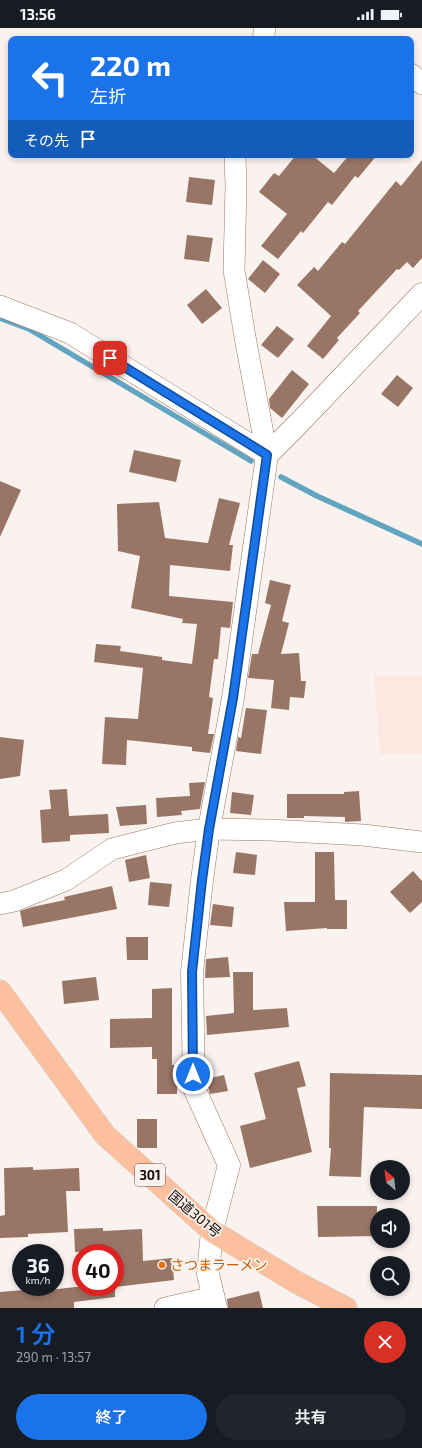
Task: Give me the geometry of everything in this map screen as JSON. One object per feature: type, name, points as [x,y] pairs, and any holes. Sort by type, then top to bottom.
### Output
[{"type":"highway","name":"国道301号","points":[[0,991],[105,1135],[212,1232],[296,1282],[346,1308]]},
{"type":"street","points":[[414,77],[422,84]]},
{"type":"street","points":[[165,1308],[215,1302],[208,1274],[212,1232],[229,1165],[194,1088],[192,972],[209,829],[233,698],[267,455],[234,270],[236,186],[234,158]]},
{"type":"street","points":[[267,455],[298,425],[422,294]]},
{"type":"street","points":[[0,306],[70,333],[267,455]]},
{"type":"street","points":[[0,904],[14,901],[66,880],[112,849],[175,833],[209,829],[270,830],[363,835],[422,842]]},
{"type":"shaded area","points":[[374,675],[422,677],[422,754],[380,754]]},
{"type":"building","points":[[294,158],[316,158],[334,173],[346,158],[375,158],[358,178],[355,176],[332,205],[328,202],[303,233],[301,231],[278,259],[261,246],[287,214],[259,192],[274,173],[279,176]]},
{"type":"building","points":[[422,160],[422,258],[413,268],[407,262],[399,270],[397,269],[358,311],[360,313],[337,338],[339,340],[323,359],[307,346],[331,316],[297,285],[314,267],[318,271],[342,242],[345,244],[396,181],[401,186]]},
{"type":"building","points":[[189,177],[215,180],[212,205],[186,202]]},
{"type":"building","points":[[187,235],[213,238],[209,262],[184,259]]},
{"type":"building","points":[[263,260],[280,274],[265,293],[248,279]]},
{"type":"building","points":[[206,289],[222,308],[202,324],[187,305]]},
{"type":"building","points":[[277,326],[294,339],[278,358],[261,345]]},
{"type":"building","points":[[292,370],[309,384],[282,418],[270,408],[269,399]]},
{"type":"building","points":[[397,375],[413,388],[398,407],[381,394]]},
{"type":"building","points":[[134,450],[181,460],[176,482],[129,472]]},
{"type":"building","points":[[0,481],[21,490],[0,537]]},
{"type":"building","points":[[219,498],[240,503],[229,545],[233,545],[230,571],[170,565],[169,596],[233,602],[230,628],[221,627],[218,659],[214,659],[209,697],[213,698],[208,734],[214,734],[210,753],[192,751],[192,747],[127,740],[126,765],[102,764],[105,717],[138,719],[143,668],[94,662],[96,644],[121,646],[120,651],[162,657],[162,660],[192,664],[197,624],[182,623],[183,619],[131,608],[140,556],[118,551],[117,504],[159,502],[165,538],[208,543]]},
{"type":"building","points":[[270,580],[291,585],[282,621],[289,623],[281,654],[299,653],[301,681],[306,681],[304,698],[290,697],[289,710],[271,708],[274,680],[248,678],[252,654],[258,654],[271,605],[265,603]]},
{"type":"building","points":[[246,708],[267,710],[261,754],[236,751],[238,737],[241,738]]},
{"type":"building","points":[[0,737],[24,740],[20,776],[0,779]]},
{"type":"building","points":[[205,782],[200,809],[181,811],[182,815],[157,817],[156,798],[190,796],[189,783]]},
{"type":"building","points":[[67,789],[69,816],[108,814],[109,833],[70,835],[70,841],[42,843],[40,810],[51,809],[49,790]]},
{"type":"building","points":[[359,791],[361,821],[345,822],[345,817],[304,816],[304,818],[287,818],[287,794],[344,794],[344,792]]},
{"type":"building","points":[[232,792],[254,795],[251,815],[230,813]]},
{"type":"building","points":[[146,805],[147,824],[120,826],[116,807]]},
{"type":"building","points":[[236,852],[257,855],[255,875],[233,873]]},
{"type":"building","points":[[315,852],[334,852],[335,900],[347,900],[347,929],[327,928],[286,931],[284,902],[315,902]]},
{"type":"building","points":[[146,855],[150,878],[129,882],[125,860]]},
{"type":"building","points":[[413,871],[422,881],[422,902],[410,913],[390,892]]},
{"type":"building","points":[[150,882],[172,884],[169,907],[148,905]]},
{"type":"building","points":[[112,886],[117,909],[23,927],[20,911],[65,900],[64,897]]},
{"type":"building","points":[[213,904],[234,907],[232,927],[210,925]]},
{"type":"building","points":[[126,937],[148,937],[148,960],[127,960]]},
{"type":"building","points":[[228,957],[230,977],[205,978],[206,959]]},
{"type":"building","points":[[233,972],[253,972],[253,1010],[287,1008],[289,1027],[207,1035],[206,1016],[234,1013]]},
{"type":"building","points":[[96,977],[99,1000],[64,1004],[62,981]]},
{"type":"building","points":[[172,988],[172,1065],[177,1065],[177,1094],[157,1094],[157,1059],[152,1059],[152,1047],[110,1048],[110,1019],[152,1018],[152,989]]},
{"type":"building","points":[[299,1061],[306,1086],[297,1088],[312,1152],[250,1168],[240,1126],[266,1119],[254,1073]]},
{"type":"building","points":[[330,1073],[422,1075],[422,1109],[364,1107],[361,1177],[329,1176],[331,1148],[329,1148]]},
{"type":"building","points":[[224,1075],[228,1091],[210,1094],[206,1079]]},
{"type":"building","points":[[137,1119],[157,1119],[157,1148],[137,1147]]},
{"type":"building","points":[[33,1167],[33,1170],[79,1168],[80,1191],[66,1191],[68,1232],[28,1234],[28,1237],[0,1238],[0,1216],[5,1215],[4,1168]]},
{"type":"building","points":[[317,1206],[377,1206],[377,1208],[370,1208],[370,1236],[318,1237]]},
{"type":"building","points":[[103,1228],[103,1231],[142,1229],[143,1261],[172,1258],[174,1280],[124,1286],[124,1244],[75,1244],[74,1229]]},
{"type":"building","points":[[72,1287],[72,1296],[115,1297],[74,1302],[74,1308],[0,1308],[0,1292],[12,1291],[12,1296],[64,1296],[64,1288]]},
{"type":"building","points":[[259,1291],[263,1308],[228,1308],[227,1299]]},
{"type":"waterway","points":[[0,318],[29,329],[251,461]]},
{"type":"waterway","points":[[281,477],[317,496],[422,544]]},
{"type":"place","name":"さつまラーメン","points":[[162,1265]]},
{"type":"route","points":[[110,358],[267,455],[233,698],[209,829],[202,880],[192,972],[193,1074]]}]
